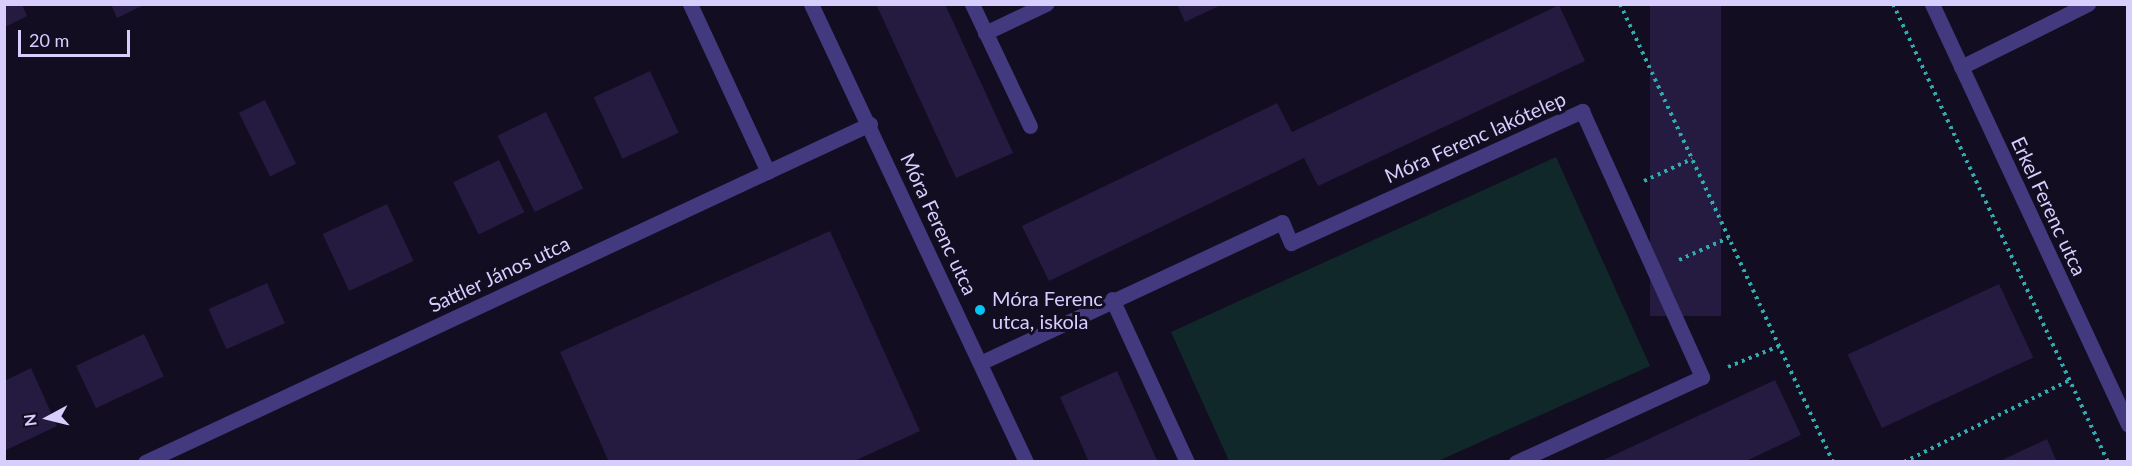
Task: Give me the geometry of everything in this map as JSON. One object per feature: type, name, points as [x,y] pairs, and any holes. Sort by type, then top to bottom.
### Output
[{"type":"street","points":[[690,4],[768,172]]},
{"type":"street","name":"Móra Ferenc utca","points":[[812,4],[1026,462]]},
{"type":"street","points":[[972,4],[1030,126]]},
{"type":"street","points":[[986,33],[1046,4]]},
{"type":"street","name":"Erkel Ferenc utca","points":[[1932,4],[2127,424]]},
{"type":"street","points":[[1961,67],[2088,4]]},
{"type":"street","name":"Móra Ferenc lakótelep","points":[[980,363],[1112,299],[1282,222],[1291,243],[1582,111],[1702,377]]},
{"type":"street","name":"Sattler János utca","points":[[145,462],[870,124]]},
{"type":"street","points":[[1112,299],[1188,462]]},
{"type":"street","points":[[1516,462],[1702,377]]},
{"type":"path","points":[[1620,4],[1833,462]]},
{"type":"path","points":[[1893,4],[2108,462]]},
{"type":"path","points":[[1618,192],[1692,159]]},
{"type":"path","points":[[1654,271],[1728,238]]},
{"type":"path","points":[[1702,377],[1779,346]]},
{"type":"path","points":[[1904,462],[2070,380],[2101,368]]},
{"type":"green space","points":[[1556,157],[1650,366],[1438,461],[1229,461],[1171,332]]},
{"type":"building","points":[[5,4],[22,4],[27,16],[5,27]]},
{"type":"building","points":[[111,4],[146,4],[117,18]]},
{"type":"building","points":[[876,4],[945,4],[1013,153],[956,178]]},
{"type":"building","points":[[1177,4],[1223,4],[1185,22]]},
{"type":"building","points":[[1650,4],[1721,4],[1721,316],[1650,316]]},
{"type":"building","points":[[1559,5],[1585,61],[1318,186],[1304,158],[1049,281],[1022,226],[1277,103],[1292,132]]},
{"type":"building","points":[[650,71],[679,133],[623,159],[594,97]]},
{"type":"building","points":[[265,100],[296,164],[270,177],[239,113]]},
{"type":"building","points":[[546,112],[583,188],[535,212],[497,136]]},
{"type":"building","points":[[499,160],[524,212],[479,234],[453,182]]},
{"type":"building","points":[[387,204],[414,261],[349,291],[323,234]]},
{"type":"building","points":[[830,231],[920,431],[852,462],[609,462],[560,352]]},
{"type":"building","points":[[267,283],[285,323],[226,349],[209,309]]},
{"type":"building","points":[[1999,284],[2033,357],[1882,428],[1848,355]]},
{"type":"building","points":[[144,334],[164,377],[96,408],[76,366]]},
{"type":"building","points":[[31,368],[57,426],[4,451],[4,381]]},
{"type":"building","points":[[1117,371],[1158,462],[1089,462],[1060,397]]},
{"type":"building","points":[[1775,380],[1801,435],[1744,462],[1599,462]]},
{"type":"building","points":[[2047,439],[2057,462],[1998,462]]},
{"type":"place","name":"Móra Ferenc utca, iskola","points":[[980,310]]}]
